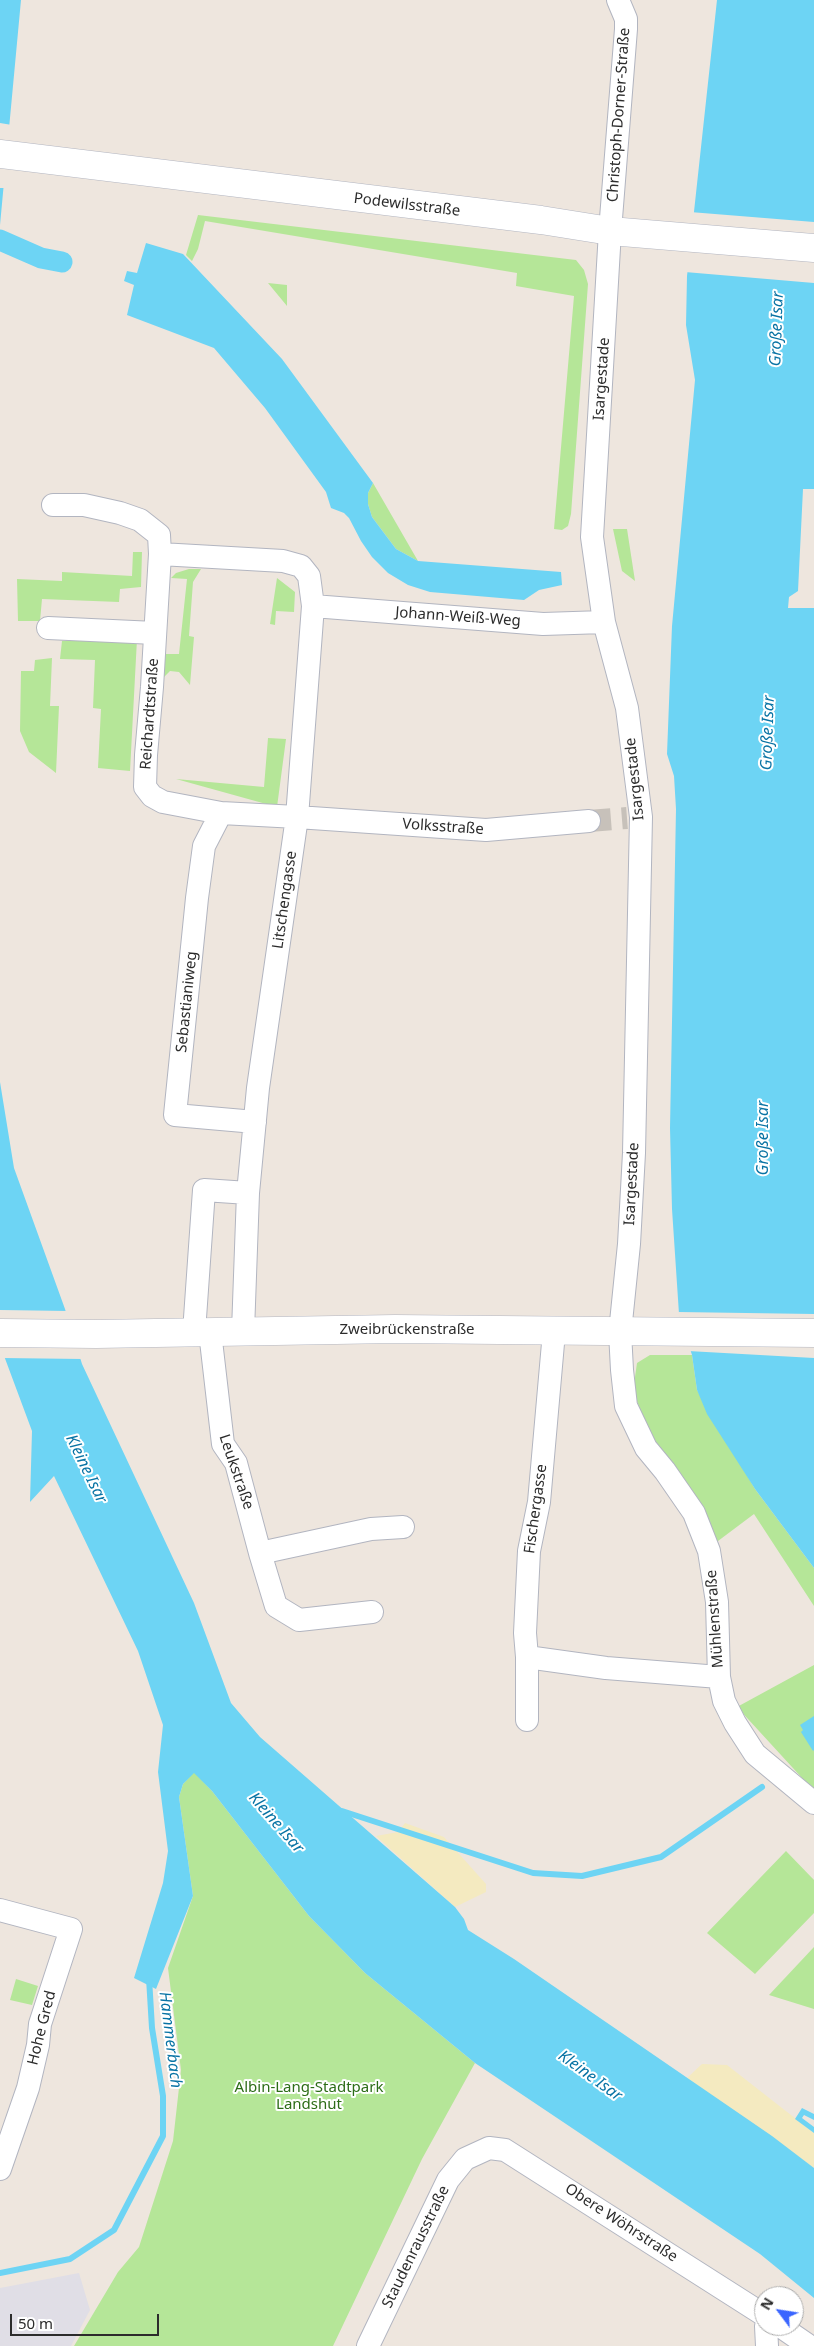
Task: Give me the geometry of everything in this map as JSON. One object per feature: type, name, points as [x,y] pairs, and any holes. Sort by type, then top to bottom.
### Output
[{"type":"main road","name":"Podewilsstraße","points":[[0,154],[541,220],[610,231],[814,248]]},
{"type":"main road","name":"Zweibrückenstraße","points":[[0,1333],[92,1334],[461,1329],[554,1332],[814,1333]]},
{"type":"street","name":"Christoph-Dorner-Straße","points":[[610,231],[626,29],[626,19],[618,0]]},
{"type":"street","name":"Isargestade","points":[[610,231],[592,537],[604,622],[627,708],[634,817],[634,1154],[630,1244],[620,1332]]},
{"type":"street","name":"Reichardtstraße","points":[[53,505],[84,505],[120,513],[140,520],[159,535],[160,554],[145,787],[152,796],[163,802],[221,813],[297,817]]},
{"type":"street","points":[[160,554],[283,561],[301,566],[309,576],[312,606]]},
{"type":"street","name":"Johann-Weiß-Weg","points":[[312,606],[543,624],[604,622]]},
{"type":"street","name":"Litschengasse","points":[[243,1331],[248,1194],[258,1088],[297,817],[312,606]]},
{"type":"street","points":[[48,628],[155,633]]},
{"type":"street","name":"Sebastianiweg","points":[[221,813],[204,846],[175,1115],[256,1122]]},
{"type":"street","name":"Volksstraße","points":[[297,817],[486,830],[589,821]]},
{"type":"street","points":[[202,1332],[204,1190],[248,1194]]},
{"type":"street","name":"Leukstraße","points":[[202,1332],[223,1444],[236,1463],[276,1606],[299,1620],[372,1612]]},
{"type":"street","name":"Fischergasse","points":[[527,1720],[525,1633],[529,1551],[540,1502],[554,1332]]},
{"type":"street","name":"Mühlenstraße","points":[[620,1332],[626,1406],[646,1448],[694,1513],[709,1552],[717,1602],[719,1676],[724,1701],[735,1723],[755,1754],[814,1803]]},
{"type":"street","points":[[260,1553],[371,1529],[403,1527]]},
{"type":"street","points":[[527,1657],[616,1669],[719,1676]]},
{"type":"street","name":"Hohe Gred","points":[[0,1910],[71,1929],[40,2024],[38,2045],[28,2088],[0,2169]]},
{"type":"street","name":"Obere Wöhrstraße","points":[[473,2155],[489,2148],[505,2150],[754,2309]]},
{"type":"street","name":"Staudenrausstraße","points":[[368,2346],[448,2180],[464,2159],[473,2155]]},
{"type":"street","points":[[794,2336],[809,2346]]},
{"type":"shaded area","points":[[79,2273],[90,2310],[71,2346],[0,2346],[0,2288]]},
{"type":"green space","points":[[198,215],[576,260],[584,270],[588,284],[571,514],[568,526],[562,530],[554,529],[574,296],[516,286],[517,273],[205,221],[198,249],[192,261],[186,255]]},
{"type":"green space","points":[[268,283],[287,285],[287,306]]},
{"type":"green space","points":[[373,483],[418,561],[396,549],[372,517],[368,504],[368,493]]},
{"type":"green space","points":[[613,529],[627,529],[635,581],[622,571]]},
{"type":"green space","points":[[133,552],[142,552],[141,587],[120,589],[119,602],[42,599],[40,621],[18,621],[17,579],[62,581],[62,572],[132,576]]},
{"type":"green space","points":[[189,569],[201,569],[193,582],[189,636],[194,637],[190,685],[179,672],[170,671],[164,677],[165,654],[179,654],[187,579],[171,578],[176,573]]},
{"type":"green space","points":[[277,578],[295,592],[294,612],[276,611],[275,625],[270,624]]},
{"type":"green space","points":[[137,639],[130,771],[98,768],[101,709],[93,708],[95,660],[60,659],[62,641]]},
{"type":"green space","points":[[52,658],[50,706],[59,706],[56,773],[29,752],[20,731],[21,671],[34,671],[35,660]]},
{"type":"green space","points":[[268,738],[286,739],[277,807],[176,779],[264,787]]},
{"type":"green space","points":[[650,1355],[692,1355],[697,1390],[755,1489],[814,1568],[814,1606],[754,1514],[710,1547],[683,1479],[649,1432],[633,1391],[637,1363]]},
{"type":"green space","points":[[814,1665],[814,1791],[737,1707]]},
{"type":"green space","name":"Albin-Lang-Stadtpark Landshut","points":[[194,1772],[212,1791],[309,1916],[365,1973],[475,2063],[422,2159],[333,2346],[74,2346],[118,2272],[139,2247],[173,2141],[181,2070],[168,1968],[193,1896],[179,1797],[183,1784]]},
{"type":"green space","points":[[786,1851],[814,1880],[814,1913],[755,1974],[707,1933]]},
{"type":"green space","points":[[814,1947],[814,2009],[769,1995]]},
{"type":"green space","points":[[16,1979],[38,1986],[32,2005],[10,2000]]},
{"type":"sand","points":[[405,1823],[444,1837],[486,1884],[486,1892],[455,1907],[376,1836],[398,1832]]},
{"type":"sand","points":[[702,2064],[727,2065],[814,2133],[814,2168],[687,2078]]},
{"type":"water","points":[[0,0],[21,0],[0,225]]},
{"type":"water","name":"Große Isar","points":[[717,0],[814,0],[814,489],[803,489],[798,591],[789,597],[788,608],[814,608],[814,1568],[755,1489],[707,1414],[697,1390],[692,1355],[679,1314],[672,1209],[670,1128],[676,809],[674,776],[667,754],[672,626],[695,380],[686,325],[687,276]]},
{"type":"water","points":[[146,243],[183,254],[282,359],[373,483],[368,493],[368,504],[372,517],[396,549],[418,561],[561,572],[562,585],[539,590],[524,600],[430,592],[408,585],[388,573],[372,557],[349,518],[344,513],[331,508],[326,492],[265,408],[214,348],[127,315],[134,285],[124,281],[127,271],[137,273]]},
{"type":"water","name":"Kleine Isar","points":[[0,1082],[14,1168],[65,1309],[82,1364],[194,1603],[231,1703],[260,1737],[455,1907],[464,1919],[468,1930],[514,1959],[772,2136],[814,2168],[814,2298],[804,2290],[804,2286],[799,2286],[760,2254],[475,2063],[365,1973],[309,1916],[212,1791],[194,1773],[183,1784],[179,1797],[193,1896],[156,1989],[134,1978],[163,1883],[168,1851],[158,1772],[163,1725],[138,1651],[54,1476],[30,1502],[32,1431],[0,1345]]},
{"type":"water","points":[[814,1716],[813,1751],[801,1732],[803,1730],[800,1725]]},
{"type":"water","points":[[802,2108],[814,2114],[814,2120],[804,2115],[802,2118],[814,2127],[814,2133],[795,2119]]},
{"type":"pier","points":[[0,123],[12,125],[6,188],[0,188]]},
{"type":"pier","points":[[690,212],[814,222],[814,283],[685,272]]},
{"type":"pier","points":[[0,1310],[68,1311],[83,1359],[2,1358],[0,1353]]},
{"type":"pier","points":[[678,1312],[814,1314],[814,1358],[688,1351]]},
{"type":"waterway","points":[[0,240],[41,258],[62,262]]},
{"type":"waterway","points":[[342,1811],[533,1873],[582,1876],[661,1857],[762,1787]]},
{"type":"waterway","name":"Hammerbach","points":[[0,2273],[70,2259],[114,2230],[163,2136],[163,2096],[152,2028],[149,1978]]},
{"type":"tunnel","points":[[589,821],[627,818]]}]
